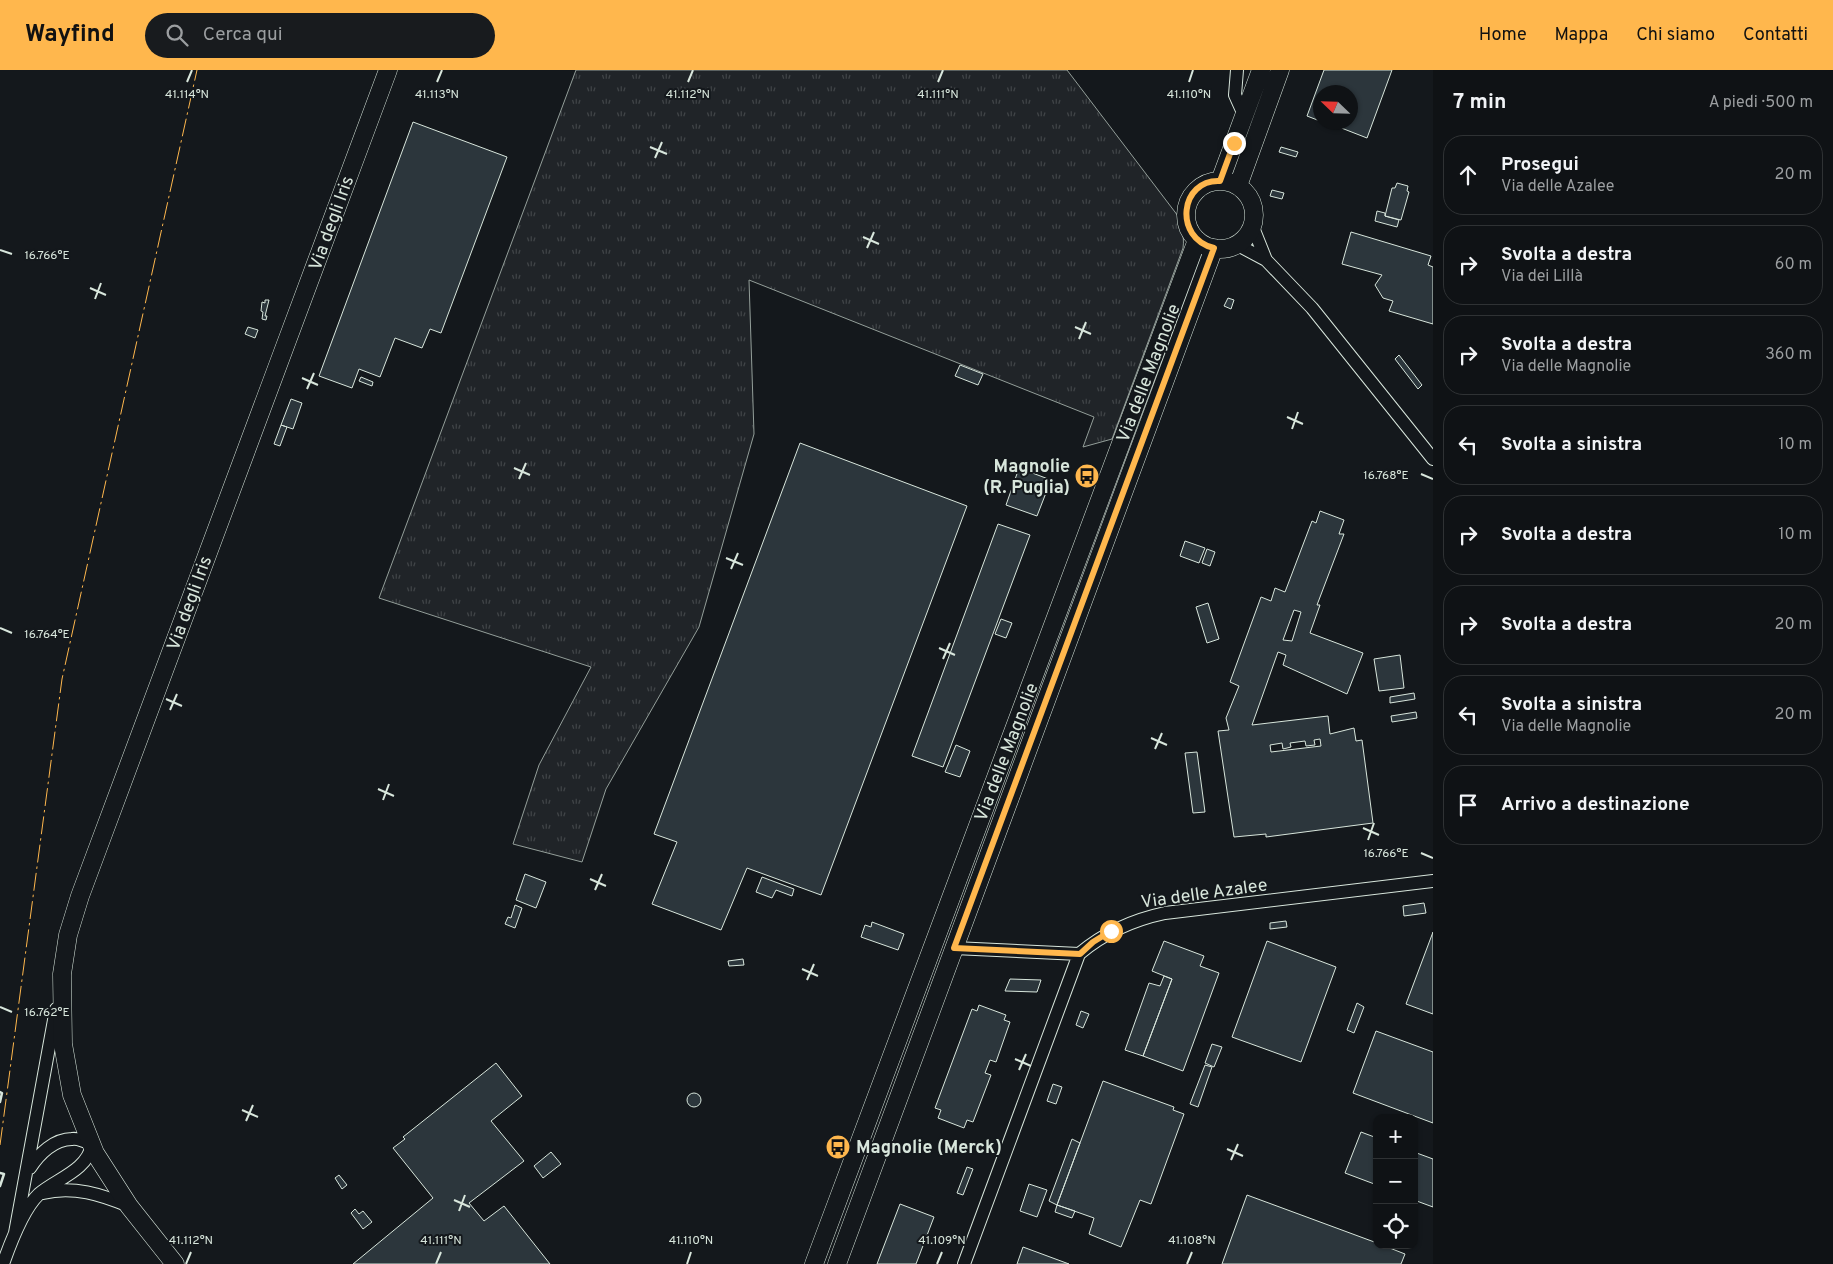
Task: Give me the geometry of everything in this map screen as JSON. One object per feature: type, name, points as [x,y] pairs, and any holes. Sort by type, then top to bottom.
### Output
[{"type":"street","name":"Via degli Iris","points":[[175,1264],[129,1206],[95,1153],[72,1095],[63,1044],[62,974],[68,935],[80,896],[388,70]]},
{"type":"street","points":[[1237,70],[1235,95],[1244,115]]},
{"type":"street","points":[[1220,181],[1261,70]]},
{"type":"street","points":[[1238,186],[1280,70]]},
{"type":"street","points":[[1220,181],[1238,186],[1246,193],[1252,203],[1254,214],[1252,225],[1247,235],[1229,248],[1214,248],[1197,240],[1187,224],[1186,214],[1187,205],[1198,188],[1220,181]]},
{"type":"street","points":[[1252,225],[1266,260]]},
{"type":"street","name":"Via delle Magnolie","points":[[814,1264],[1197,240]]},
{"type":"street","points":[[1236,244],[1266,260],[1312,308],[1433,459]]},
{"type":"street","name":"Via delle Magnolie","points":[[837,1264],[1214,248]]},
{"type":"street","name":"Via delle Azalee","points":[[1080,954],[1093,942],[1111,931],[1145,917],[1433,881]]},
{"type":"street","points":[[930,952],[952,954],[1080,954],[964,1264]]},
{"type":"street","points":[[3,1264],[15,1233],[62,974]]},
{"type":"street","points":[[15,1233],[38,1195],[71,1173],[90,1154],[92,1145],[72,1138],[57,1143],[45,1150],[27,1173]]},
{"type":"street","points":[[38,1195],[65,1190],[94,1193],[129,1206]]},
{"type":"green space","points":[[576,70],[1067,70],[1178,216],[1183,235],[1183,248],[1112,439],[1083,447],[1094,417],[749,280],[754,434],[699,627],[606,789],[582,862],[513,844],[539,765],[591,667],[379,598]]},
{"type":"building","points":[[1324,70],[1392,70],[1367,138],[1346,130],[1358,130],[1358,85],[1318,85]]},
{"type":"building","points":[[1313,100],[1313,118],[1307,116]]},
{"type":"building","points":[[413,122],[507,157],[441,333],[430,329],[422,348],[395,338],[380,377],[359,369],[352,388],[319,376]]},
{"type":"building","points":[[1281,147],[1298,152],[1296,157],[1279,152]]},
{"type":"building","points":[[1397,183],[1408,186],[1407,191],[1409,192],[1401,220],[1385,216],[1392,188],[1395,188]]},
{"type":"building","points":[[1272,190],[1284,193],[1282,199],[1270,196]]},
{"type":"building","points":[[1377,211],[1385,213],[1385,216],[1399,220],[1397,227],[1375,221]]},
{"type":"building","points":[[1351,232],[1431,256],[1428,265],[1433,267],[1433,324],[1389,311],[1393,301],[1383,298],[1375,285],[1382,275],[1342,264]]},
{"type":"building","points":[[1228,298],[1234,300],[1231,309],[1224,306]]},
{"type":"building","points":[[265,300],[269,300],[265,316],[267,316],[266,320],[262,319],[263,312],[261,311],[262,302],[265,303]]},
{"type":"building","points":[[248,327],[258,330],[255,338],[245,334]]},
{"type":"building","points":[[1399,355],[1422,385],[1418,389],[1395,359]]},
{"type":"building","points":[[960,365],[983,374],[978,385],[955,376]]},
{"type":"building","points":[[361,377],[373,382],[372,386],[359,381]]},
{"type":"building","points":[[291,399],[302,403],[293,429],[281,425]]},
{"type":"building","points":[[281,425],[287,427],[280,446],[274,444]]},
{"type":"building","points":[[800,443],[967,506],[821,895],[747,868],[721,930],[652,904],[677,842],[654,834]]},
{"type":"building","points":[[1019,468],[1051,480],[1037,516],[1006,505]]},
{"type":"building","points":[[1320,511],[1344,520],[1339,534],[1344,534],[1317,605],[1320,605],[1310,633],[1363,653],[1347,694],[1283,665],[1286,655],[1278,652],[1252,725],[1328,716],[1330,734],[1354,728],[1356,741],[1362,740],[1373,823],[1266,837],[1266,834],[1234,837],[1218,731],[1229,730],[1226,718],[1239,686],[1230,682],[1261,597],[1271,601],[1275,588],[1285,592],[1312,521],[1316,523]],"holes":[[[1294,610],[1301,612],[1292,641],[1283,640]],[[1320,739],[1321,746],[1271,752],[1270,745],[1282,743],[1283,749],[1291,747],[1290,743],[1305,741],[1306,746],[1315,745],[1314,740]]]},
{"type":"building","points":[[998,524],[1030,535],[943,767],[912,756]]},
{"type":"building","points":[[1185,541],[1205,548],[1199,563],[1180,556]]},
{"type":"building","points":[[1207,549],[1215,552],[1210,566],[1202,563]]},
{"type":"building","points":[[1208,603],[1219,639],[1207,643],[1196,607]]},
{"type":"building","points":[[1001,619],[1012,623],[1006,638],[995,634]]},
{"type":"building","points":[[1400,655],[1404,688],[1379,691],[1374,659]]},
{"type":"building","points":[[1414,693],[1415,699],[1390,703],[1390,697]]},
{"type":"building","points":[[1416,712],[1417,718],[1392,722],[1391,716]]},
{"type":"building","points":[[956,745],[970,751],[960,777],[945,772]]},
{"type":"building","points":[[1197,752],[1205,812],[1193,813],[1185,753]]},
{"type":"building","points":[[525,874],[546,882],[536,908],[516,900]]},
{"type":"building","points":[[762,877],[794,889],[792,896],[776,890],[772,898],[756,892]]},
{"type":"building","points":[[1424,903],[1426,913],[1404,916],[1403,906]]},
{"type":"building","points":[[515,905],[522,908],[515,928],[505,924],[508,917],[511,918]]},
{"type":"building","points":[[1286,921],[1287,927],[1270,929],[1270,923]]},
{"type":"building","points":[[872,922],[904,934],[898,950],[861,937],[865,925],[871,927]]},
{"type":"building","points":[[1433,932],[1433,1014],[1406,1004]]},
{"type":"building","points":[[1164,941],[1204,956],[1200,966],[1219,973],[1183,1071],[1143,1056],[1172,979],[1152,971]]},
{"type":"building","points":[[1267,941],[1336,967],[1301,1062],[1232,1037]]},
{"type":"building","points":[[743,959],[744,965],[729,966],[728,961]]},
{"type":"building","points":[[1164,976],[1172,979],[1143,1056],[1125,1050],[1149,983],[1160,986]]},
{"type":"building","points":[[1010,979],[1041,980],[1037,992],[1005,991]]},
{"type":"building","points":[[1357,1003],[1364,1007],[1354,1033],[1347,1030]]},
{"type":"building","points":[[979,1005],[1006,1015],[1004,1020],[1010,1022],[996,1062],[990,1060],[985,1073],[991,1075],[973,1122],[967,1120],[964,1128],[938,1118],[941,1110],[935,1108],[972,1009],[977,1011]]},
{"type":"building","points":[[1081,1011],[1089,1014],[1083,1028],[1076,1025]]},
{"type":"building","points":[[1376,1031],[1433,1052],[1433,1123],[1418,1117],[1418,1114],[1409,1114],[1353,1093]]},
{"type":"building","points":[[1212,1044],[1222,1047],[1214,1067],[1205,1063]]},
{"type":"building","points":[[496,1063],[522,1096],[491,1121],[524,1161],[469,1203],[484,1221],[504,1206],[550,1264],[353,1264],[433,1198],[393,1148],[405,1139],[403,1137]]},
{"type":"building","points":[[1205,1065],[1212,1067],[1198,1107],[1190,1104]]},
{"type":"building","points":[[1103,1081],[1174,1107],[1173,1110],[1184,1114],[1151,1204],[1140,1200],[1121,1247],[1089,1234],[1094,1218],[1057,1205]]},
{"type":"building","points":[[1053,1084],[1062,1087],[1056,1104],[1047,1101]]},
{"type":"building","points":[[694,1093],[699,1095],[701,1100],[699,1105],[694,1107],[689,1105],[687,1100],[689,1095]]},
{"type":"building","points":[[1361,1132],[1373,1136],[1373,1184],[1345,1173]]},
{"type":"building","points":[[1072,1139],[1080,1143],[1057,1205],[1049,1201]]},
{"type":"building","points":[[551,1152],[561,1164],[543,1178],[534,1166]]},
{"type":"building","points":[[1418,1153],[1433,1159],[1433,1207],[1418,1201]]},
{"type":"building","points":[[967,1167],[973,1169],[963,1195],[957,1193]]},
{"type":"building","points":[[339,1175],[347,1185],[342,1189],[335,1178]]},
{"type":"building","points":[[1029,1184],[1047,1190],[1037,1217],[1020,1211]]},
{"type":"building","points":[[1247,1195],[1373,1242],[1373,1249],[1392,1249],[1405,1254],[1401,1264],[1222,1264]]},
{"type":"building","points":[[900,1204],[934,1217],[916,1264],[877,1264]]},
{"type":"building","points":[[1057,1205],[1075,1211],[1072,1218],[1055,1212]]},
{"type":"building","points":[[355,1209],[359,1214],[363,1211],[372,1222],[363,1229],[351,1213]]},
{"type":"building","points":[[1023,1247],[1069,1264],[1017,1264]]},
{"type":"wall","points":[[0,1092],[2,1093],[0,1102]]},
{"type":"wall","points":[[0,1173],[4,1174],[0,1186]]},
{"type":"power","points":[[0,1145],[62,679],[197,70]]},
{"type":"place","name":"Magnolie (R. Puglia)","points":[[1087,476]]},
{"type":"place","name":"Magnolie (Merck)","points":[[838,1147]]},
{"type":"route","points":[[1111,931],[1093,942],[1080,954],[954,948],[1214,248],[1197,240],[1191,233],[1187,224],[1187,205],[1198,188],[1220,181],[1234,143]]}]
